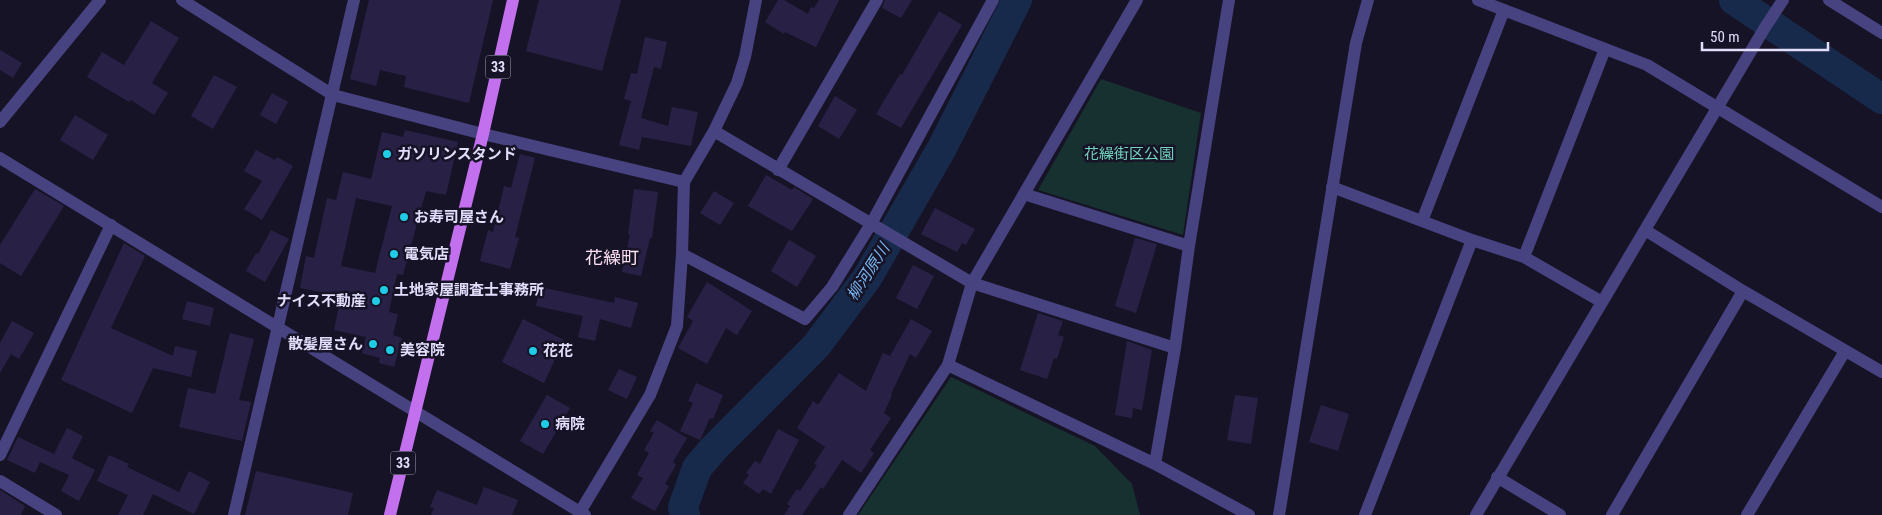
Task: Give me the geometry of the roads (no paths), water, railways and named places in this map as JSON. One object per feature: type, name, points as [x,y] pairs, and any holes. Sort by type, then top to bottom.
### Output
[{"type":"main road","name":"33","points":[[390,515],[483,134],[513,0]]},
{"type":"street","points":[[0,122],[100,0]]},
{"type":"street","points":[[182,0],[333,95],[483,134],[684,182]]},
{"type":"street","points":[[234,515],[354,0]]},
{"type":"street","points":[[0,158],[583,513],[650,395],[677,326],[684,182],[714,131],[737,83],[745,57],[756,0]]},
{"type":"street","points":[[778,170],[877,0]]},
{"type":"street","points":[[682,254],[805,319],[832,287],[874,226],[994,0]]},
{"type":"street","points":[[849,515],[948,365],[972,283],[1137,0]]},
{"type":"street","points":[[1155,464],[1229,0]]},
{"type":"street","points":[[1279,515],[1356,43],[1368,0]]},
{"type":"street","points":[[1478,0],[1647,65],[1882,207]]},
{"type":"street","points":[[1476,515],[1783,0]]},
{"type":"street","points":[[1829,0],[1882,33]]},
{"type":"street","points":[[1422,221],[1504,10]]},
{"type":"street","points":[[1524,257],[1605,49]]},
{"type":"street","points":[[714,131],[972,283],[1175,348]]},
{"type":"street","points":[[1332,187],[1472,240],[1524,257],[1602,302]]},
{"type":"street","points":[[1024,194],[1189,246]]},
{"type":"street","points":[[0,455],[111,225]]},
{"type":"street","points":[[1645,230],[1743,291],[1882,372]]},
{"type":"street","points":[[1365,515],[1472,240]]},
{"type":"street","points":[[1612,515],[1743,291]]},
{"type":"street","points":[[1747,515],[1846,351]]},
{"type":"street","points":[[948,365],[1155,464],[1249,515]]},
{"type":"street","points":[[1497,477],[1560,515]]},
{"type":"street","points":[[0,481],[56,515]]},
{"type":"waterway","name":"柳河原川","points":[[685,515],[683,507],[697,468],[714,448],[816,346],[867,278],[942,148],[1017,0]]},
{"type":"waterway","points":[[1734,0],[1882,99]]},
{"type":"place","name":"ガソリンスタンド","points":[[387,154]]},
{"type":"place","name":"お寿司屋さん","points":[[404,217]]},
{"type":"place","name":"電気店","points":[[394,254]]},
{"type":"place","name":"土地家屋調査士事務所","points":[[384,290]]},
{"type":"place","name":"ナイス不動産","points":[[376,301]]},
{"type":"place","name":"散髪屋さん","points":[[373,344]]},
{"type":"place","name":"美容院","points":[[390,350]]},
{"type":"place","name":"花花","points":[[533,351]]},
{"type":"place","name":"病院","points":[[545,424]]},
{"type":"district","name":"花繰町","points":[[612,257]]},
{"type":"park label","name":"花繰街区公園","points":[[1129,154]]}]
